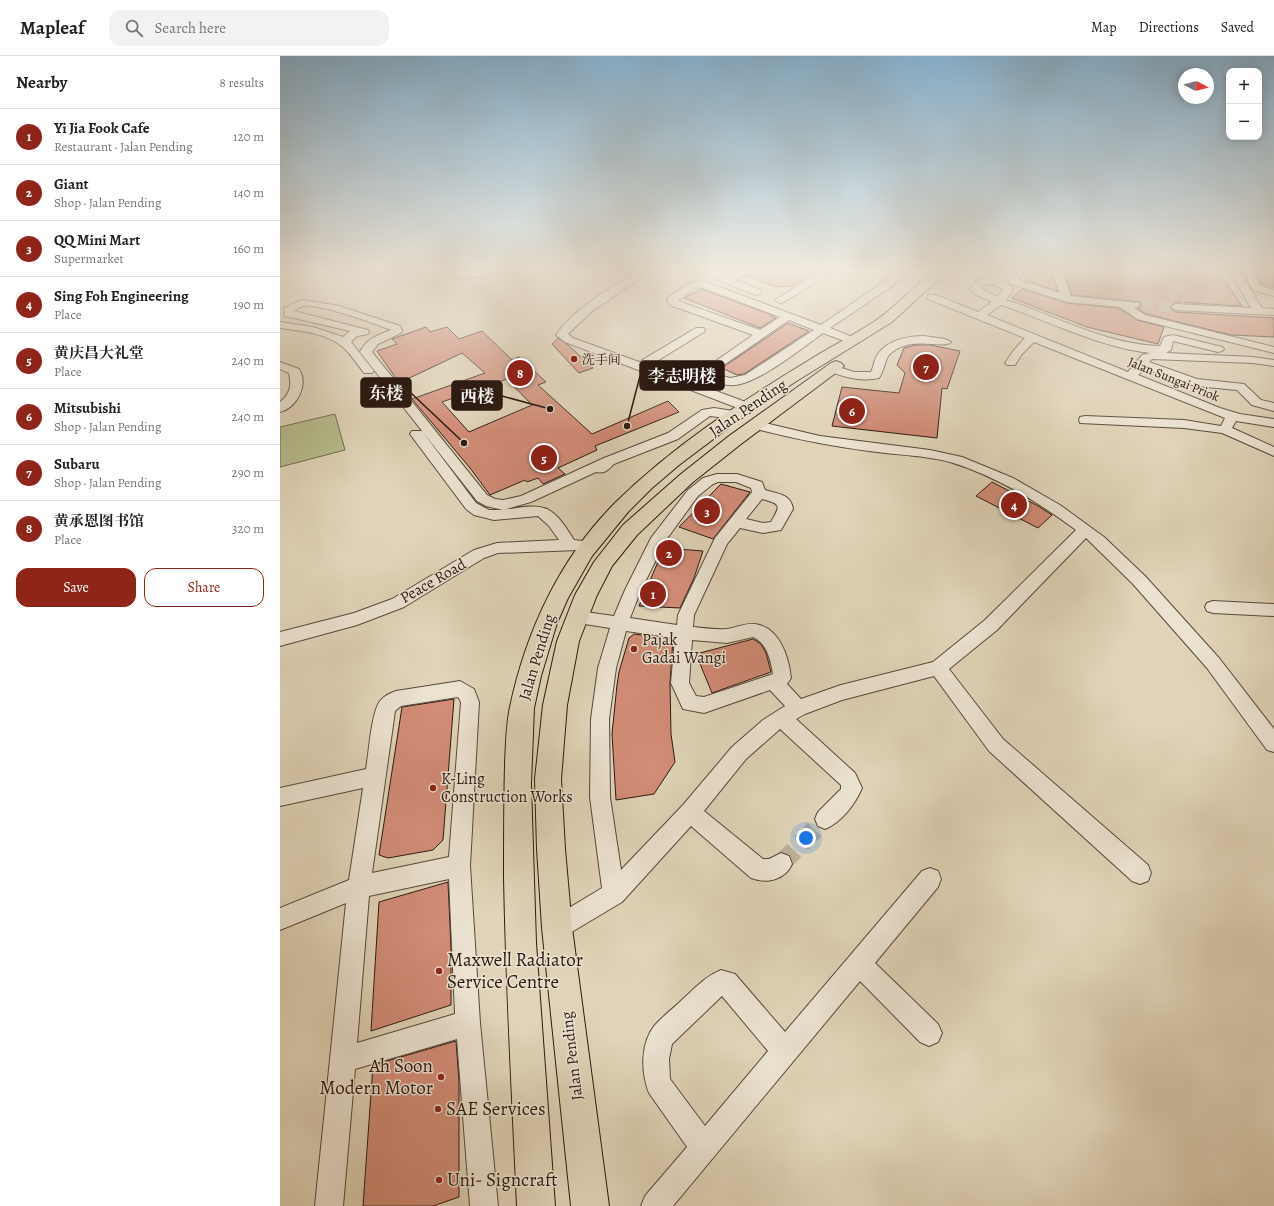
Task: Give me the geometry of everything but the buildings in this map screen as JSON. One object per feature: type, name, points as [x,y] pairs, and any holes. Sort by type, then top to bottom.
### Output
[{"type":"main road","name":"Jalan Pending","points":[[536,1206],[519,912],[517,782],[522,705],[538,645],[552,608],[573,568],[579,545],[665,468],[746,416],[851,340],[881,324]]},
{"type":"main road","name":"Jalan Pending","points":[[590,1206],[557,928],[551,849],[548,779],[555,706],[568,641],[586,595],[604,562],[630,530],[694,483],[746,416],[832,369],[891,329],[896,324]]},
{"type":"street","points":[[334,324],[364,332],[370,336],[370,344],[366,352],[482,498],[491,503],[503,506],[526,499],[609,461],[673,436],[706,413],[714,412],[746,416]]},
{"type":"street","points":[[280,325],[303,328],[360,349],[396,331],[396,328],[384,324]]},
{"type":"street","points":[[572,324],[562,335],[565,338],[685,385],[746,416],[783,432],[816,439],[956,460],[991,473],[1052,505],[1099,541],[1139,580],[1212,663],[1274,744]]},
{"type":"street","points":[[732,324],[761,334]]},
{"type":"street","points":[[685,385],[704,374],[774,324]]},
{"type":"street","points":[[814,324],[851,340]]},
{"type":"street","points":[[704,374],[721,381],[744,381],[830,324]]},
{"type":"street","name":"Jalan Sungai Priok","points":[[998,324],[1232,416],[1274,423]]},
{"type":"street","points":[[1061,324],[1103,339],[1151,351],[1165,350],[1168,339],[1173,338],[1218,349]]},
{"type":"street","points":[[1168,324],[1274,350]]},
{"type":"street","points":[[640,367],[700,330]]},
{"type":"street","points":[[347,345],[354,333],[364,332]]},
{"type":"street","points":[[1065,351],[1086,333]]},
{"type":"street","points":[[1011,363],[1018,352],[1032,338]]},
{"type":"street","points":[[832,369],[853,376],[875,375],[879,370],[883,355],[894,346],[906,340],[920,339],[945,342]]},
{"type":"street","points":[[1082,358],[1103,339]]},
{"type":"street","points":[[347,345],[471,506],[480,513],[497,516],[529,511],[542,512],[579,545]]},
{"type":"street","points":[[1130,377],[1146,358],[1152,356],[1253,360],[1274,363]]},
{"type":"street","points":[[1142,364],[1195,382],[1240,387],[1245,390],[1256,404],[1274,408]]},
{"type":"street","points":[[280,366],[295,371],[298,384],[295,395],[280,408]]},
{"type":"street","points":[[1225,430],[1232,416]]},
{"type":"street","points":[[1086,420],[1184,424],[1225,430],[1274,452]]},
{"type":"street","points":[[542,512],[545,501],[601,469],[609,461]]},
{"type":"street","points":[[614,894],[600,797],[600,719],[607,668],[620,623],[633,590],[659,538],[693,493],[694,483],[717,478],[737,478],[757,485],[759,493]]},
{"type":"street","points":[[737,522],[763,528],[776,526],[786,508],[785,502],[781,499],[759,493]]},
{"type":"street","points":[[578,617],[683,634],[729,637],[753,630],[763,634],[776,651],[781,664],[782,678],[704,705],[690,703],[680,683],[683,634],[686,616],[706,568],[720,542],[759,493]]},
{"type":"street","points":[[557,928],[614,894],[690,812],[739,753],[781,718],[798,708],[841,693],[938,668],[992,625],[1084,530]]},
{"type":"street","name":"Peace Road","points":[[280,638],[357,619],[398,603],[479,554],[497,548],[579,545]]},
{"type":"street","points":[[1213,607],[1274,610]]},
{"type":"street","points":[[938,668],[996,745],[1140,873]]},
{"type":"street","points":[[774,682],[798,708]]},
{"type":"street","points":[[329,1206],[359,887],[384,715],[388,706],[396,699],[460,689],[468,694],[470,702],[459,866],[468,1023],[484,1206]]},
{"type":"street","points":[[781,718],[848,778],[852,788],[848,796],[825,819]]},
{"type":"street","points":[[280,797],[375,776]]},
{"type":"street","points":[[690,812],[758,870],[771,870],[781,864]]},
{"type":"street","points":[[280,919],[359,887],[459,866]]},
{"type":"street","points":[[655,1206],[930,879]]},
{"type":"street","points":[[859,964],[929,1033]]},
{"type":"street","points":[[704,1148],[658,1084],[656,1054],[659,1041],[663,1035],[717,984],[721,982],[726,984],[785,1051]]},
{"type":"street","points":[[342,1060],[468,1023]]},
{"type":"green space","points":[[335,414],[345,450],[280,467],[280,427]]},
{"type":"tunnel","points":[[781,864],[825,819]]},
{"type":"place","name":"洗手间","points":[[574,359]]},
{"type":"place","name":"Subaru","points":[[926,367]]},
{"type":"place","name":"黄承恩图书馆","points":[[520,373]]},
{"type":"place","name":"西楼","points":[[550,409]]},
{"type":"place","name":"Mitsubishi","points":[[852,411]]},
{"type":"place","name":"李志明楼","points":[[627,426]]},
{"type":"place","name":"东楼","points":[[464,443]]},
{"type":"place","name":"黄庆昌大礼堂","points":[[544,458]]},
{"type":"place","name":"Sing Foh Engineering","points":[[1014,505]]},
{"type":"place","name":"QQ Mini Mart","points":[[707,511]]},
{"type":"place","name":"Giant","points":[[669,553]]},
{"type":"place","name":"Yi Jia Fook Cafe","points":[[653,594]]},
{"type":"place","name":"Pajak Gadai Wangi","points":[[634,649]]},
{"type":"place","name":"K-Ling Construction Works","points":[[433,788]]},
{"type":"place","name":"Maxwell Radiator Service Centre","points":[[439,971]]},
{"type":"place","name":"Ah Soon Modern Motor","points":[[441,1077]]},
{"type":"place","name":"SAE Services","points":[[438,1109]]},
{"type":"place","name":"Uni- Signcraft","points":[[439,1180]]}]
